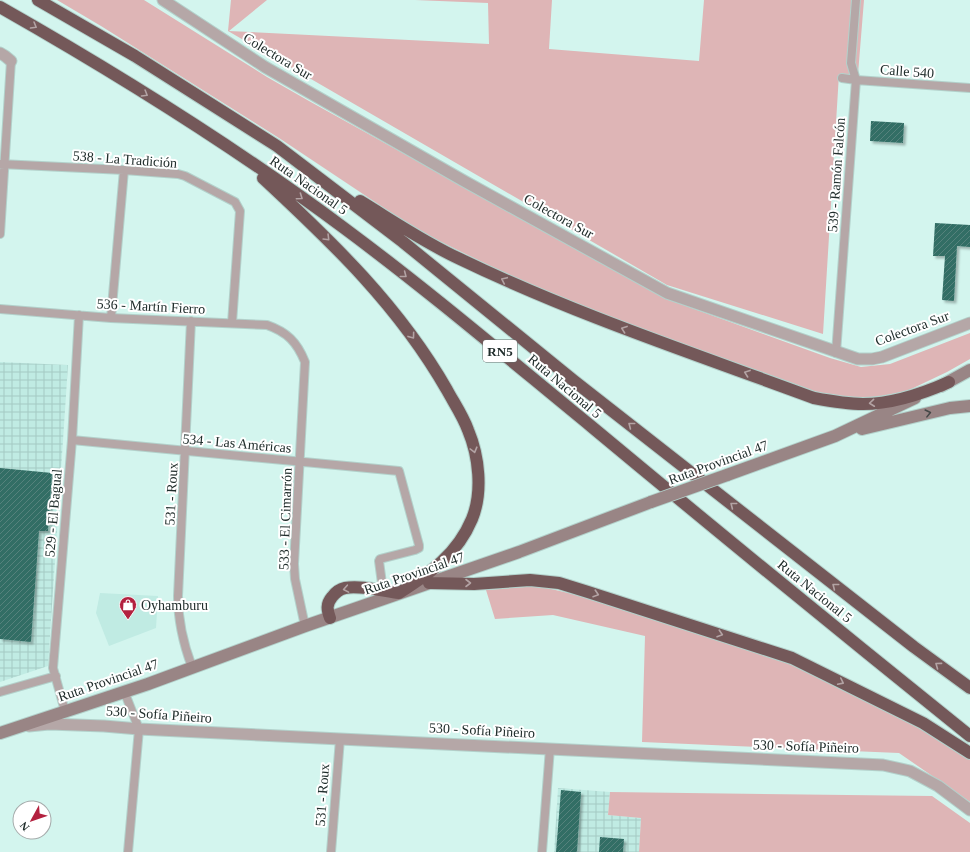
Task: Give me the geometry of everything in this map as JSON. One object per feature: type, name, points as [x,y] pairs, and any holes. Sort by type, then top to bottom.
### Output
[{"type":"highway","name":"Ruta Nacional 5","points":[[38,0],[135,56],[277,146],[403,242],[574,381],[907,642],[970,688]]},
{"type":"highway","name":"Ruta Nacional 5","points":[[0,7],[71,48],[226,145],[344,228],[447,308],[970,736]]},
{"type":"highway","points":[[226,145],[314,225],[360,271],[392,309],[435,370],[469,430],[475,455],[479,477],[477,497],[472,518],[461,539],[447,557],[430,572],[399,593],[358,588],[345,588],[338,591],[328,605],[327,610],[330,618]]},
{"type":"highway","points":[[277,146],[337,187],[408,230],[464,261],[517,286],[584,314],[814,398],[841,403],[863,404],[890,401],[919,394],[949,382]]},
{"type":"highway","points":[[429,583],[474,584],[530,580],[559,583],[588,592],[792,658],[923,723],[970,752]]},
{"type":"main road","name":"Ruta Provincial 47","points":[[0,733],[21,727],[65,710],[124,691],[305,626],[519,552],[651,502],[835,436],[949,382],[970,370]]},
{"type":"main road","name":"Ruta Provincial 47","points":[[835,436],[950,408],[970,406]]},
{"type":"street","name":"Colectora Sur","points":[[162,0],[265,67],[464,181],[666,292],[836,353],[858,359],[882,357],[970,323]]},
{"type":"street","name":"539 - Ramón Falcón","points":[[836,353],[856,80],[851,63],[856,0]]},
{"type":"street","points":[[0,53],[11,61],[3,165],[0,234]]},
{"type":"street","name":"Calle 540","points":[[842,78],[970,88]]},
{"type":"street","name":"538 - La Tradición","points":[[3,165],[124,170],[184,176],[235,202],[240,208],[240,211],[232,323]]},
{"type":"street","points":[[111,318],[124,170]]},
{"type":"street","name":"536 - Martín Fierro","points":[[0,309],[111,318],[267,325],[279,329],[295,343]]},
{"type":"street","name":"529 - El Bagual","points":[[65,710],[53,668],[72,440],[79,315]]},
{"type":"street","name":"531 - Roux","points":[[192,321],[178,615],[184,646],[192,667]]},
{"type":"street","name":"533 - El Cimarrón","points":[[295,343],[305,362],[294,564],[295,579],[305,626]]},
{"type":"street","name":"534 - Las Américas","points":[[72,440],[399,471],[419,548],[380,559],[383,591]]},
{"type":"street","points":[[0,692],[56,676]]},
{"type":"street","points":[[124,691],[139,729],[128,852]]},
{"type":"street","name":"530 - Sofía Piñeiro","points":[[21,727],[49,724],[68,724],[139,729],[883,765],[910,771],[938,786],[970,810]]},
{"type":"street","name":"531 - Roux","points":[[331,852],[340,739]]},
{"type":"street","points":[[542,852],[550,748]]},
{"type":"shaded area","points":[[57,0],[144,0],[267,77],[664,298],[830,358],[861,367],[890,364],[970,333],[970,359],[907,391],[861,400],[826,396],[555,298],[417,230],[279,138]]},
{"type":"shaded area","points":[[231,0],[267,0],[229,31],[489,44],[488,3],[415,0],[552,0],[549,49],[699,61],[704,0],[864,0],[858,74],[839,74],[823,334],[667,285],[228,31]]},
{"type":"shaded area","points":[[0,362],[68,365],[48,666],[0,682]]},
{"type":"shaded area","points":[[538,586],[577,595],[791,664],[832,682],[919,728],[970,759],[970,802],[899,753],[642,742],[645,636],[553,615],[495,619],[486,590]]},
{"type":"shaded area","name":"Oyhamburu","points":[[100,593],[158,596],[156,628],[109,646],[96,613]]},
{"type":"shaded area","points":[[558,788],[610,792],[608,815],[641,818],[639,852],[554,852]]},
{"type":"shaded area","points":[[610,792],[932,796],[970,823],[970,852],[639,852],[641,818],[608,815]]},
{"type":"building","points":[[871,121],[904,123],[903,143],[870,141]]},
{"type":"building","points":[[935,223],[970,225],[970,247],[957,246],[954,301],[942,300],[945,256],[933,256]]},
{"type":"building","points":[[0,468],[52,473],[48,531],[39,531],[31,642],[0,639]]},
{"type":"building","points":[[561,790],[581,792],[577,852],[556,852]]},
{"type":"building","points":[[600,837],[624,839],[623,852],[599,852]]},
{"type":"place","name":"Oyhamburu","points":[[128,620]]}]
